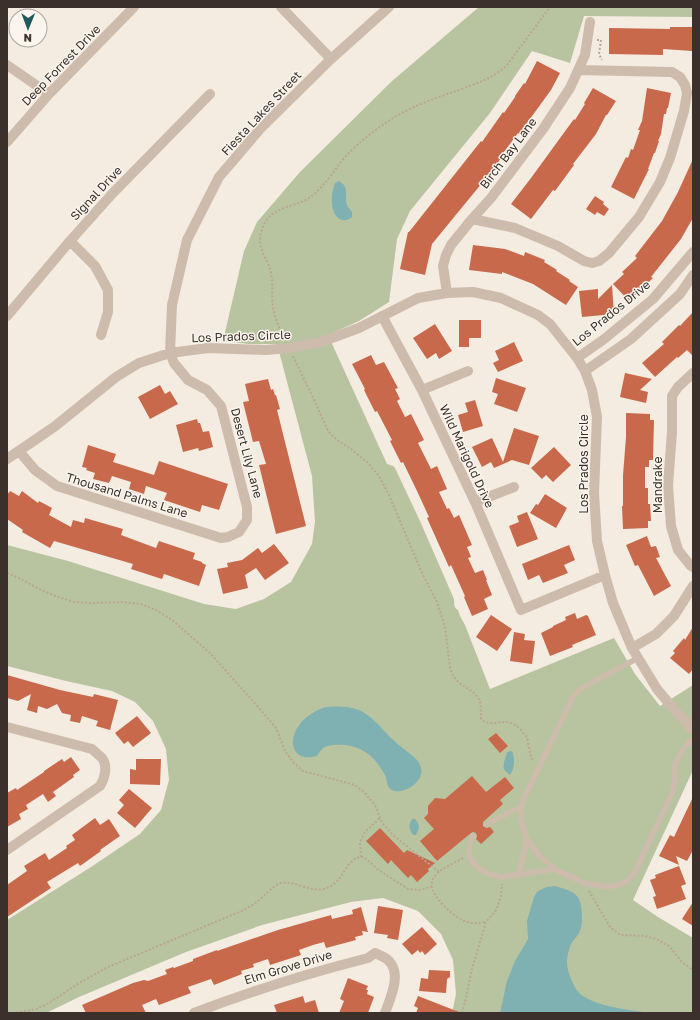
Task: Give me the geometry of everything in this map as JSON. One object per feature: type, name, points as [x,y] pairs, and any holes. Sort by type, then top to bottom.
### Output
[{"type":"street","name":"Deep Forrest Drive","points":[[7,142],[49,94],[134,7]]},
{"type":"street","points":[[281,7],[331,59]]},
{"type":"street","name":"Fiesta Lakes Street","points":[[170,353],[172,304],[187,240],[219,177],[260,129],[331,59],[389,7]]},
{"type":"street","name":"Birch Bay Lane","points":[[447,293],[443,266],[451,245],[491,198],[543,129],[570,88],[586,55],[590,22]]},
{"type":"street","points":[[7,65],[49,94]]},
{"type":"street","points":[[472,220],[515,228],[558,246],[584,261],[592,263],[599,261],[609,253],[639,217],[660,182],[670,158],[684,111],[687,93],[685,85],[680,77],[672,72],[578,70]]},
{"type":"street","name":"Signal Drive","points":[[7,316],[112,194],[210,94]]},
{"type":"street","points":[[70,241],[95,266],[108,290],[108,312],[102,335]]},
{"type":"street","name":"Los Prados Drive","points":[[577,358],[603,340],[653,299],[693,252]]},
{"type":"street","points":[[585,371],[631,339],[680,294],[693,275]]},
{"type":"street","name":"Los Prados Circle","points":[[7,459],[54,426],[116,377],[139,363],[170,353],[208,348],[266,350],[289,348],[321,342],[359,328],[418,298],[447,293],[473,292],[501,298],[538,315],[550,324],[577,358],[585,371],[592,390],[598,418],[594,493],[598,541],[613,603],[632,648],[657,689],[693,730]]},
{"type":"street","name":"Wild Marigold Drive","points":[[382,316],[422,390],[475,502],[521,610],[605,575]]},
{"type":"street","name":"Desert Lily Lane","points":[[170,353],[174,363],[188,380],[207,390],[221,406],[248,507],[247,520],[239,532]]},
{"type":"street","points":[[422,390],[468,371]]},
{"type":"street","name":"Mandrake","points":[[693,373],[678,387],[672,396],[672,432],[668,484],[671,526],[678,550],[693,567]]},
{"type":"street","name":"Thousand Palms Lane","points":[[20,451],[35,470],[57,486],[222,538],[239,532]]},
{"type":"street","points":[[475,502],[514,487]]},
{"type":"street","points":[[632,648],[656,634],[674,616],[693,586]]},
{"type":"street","points":[[7,727],[92,749],[102,759],[105,767],[104,780],[100,786],[7,850]]},
{"type":"street","name":"Elm Grove Drive","points":[[194,1013],[259,990],[368,958],[375,953],[389,961],[394,970],[395,984],[385,1013]]},
{"type":"lane","points":[[638,658],[580,689],[573,697],[525,796],[521,817],[527,840],[540,856],[555,869],[584,883],[608,887],[619,885],[628,880],[636,870],[673,791],[675,780],[674,766],[682,751],[693,738]]},
{"type":"lane","points":[[487,824],[522,806]]},
{"type":"lane","points":[[473,836],[469,854],[473,862],[480,869],[489,874],[502,877],[555,869]]},
{"type":"lane","points":[[519,874],[527,840]]},
{"type":"path","points":[[539,767],[533,762],[527,738],[519,728],[511,722],[492,724],[485,723],[481,720],[480,700],[473,692],[453,676],[450,668],[445,626],[437,602],[422,572],[389,495],[379,476],[367,462],[337,440],[328,431],[279,326],[273,309],[270,269],[261,246],[260,237],[269,217],[277,211],[312,197],[324,185],[346,156],[363,140],[391,119],[415,106],[483,81],[500,72],[507,65],[550,7]]},
{"type":"path","points":[[588,40],[601,40],[599,54],[602,60]]},
{"type":"path","points":[[7,573],[46,592],[74,602],[123,602],[141,604],[156,610],[172,620],[211,654],[276,728],[285,751],[294,763],[303,771],[355,785],[364,792],[375,805],[382,823],[393,835],[439,872]]},
{"type":"path","points":[[361,857],[360,843],[364,833],[380,818]]},
{"type":"path","points":[[469,854],[436,874],[432,881],[431,887],[442,903],[458,918],[466,922],[486,922]]},
{"type":"path","points":[[12,1013],[37,1009],[108,967],[244,910],[260,900],[280,883],[288,882],[315,890],[326,889],[336,883],[344,874],[350,863],[356,858],[363,857],[377,869],[408,889],[419,890],[431,887]]},
{"type":"path","points":[[462,1013],[472,969],[486,922],[497,909],[501,896],[502,877]]},
{"type":"path","points":[[584,883],[610,927],[620,935],[656,938],[669,946],[682,962],[693,970]]},
{"type":"green space","points":[[479,7],[693,7],[693,17],[584,16],[570,63],[532,51],[490,113],[410,211],[397,239],[389,302],[359,321],[328,335],[387,464],[395,468],[420,521],[454,599],[455,607],[465,625],[490,689],[614,638],[635,674],[660,706],[693,685],[693,770],[633,900],[693,938],[693,1013],[452,1013],[456,994],[453,960],[441,934],[418,911],[383,898],[351,902],[262,925],[186,952],[79,997],[46,1013],[7,1013],[7,920],[140,834],[161,810],[169,780],[166,749],[153,721],[135,702],[112,691],[7,666],[7,545],[68,561],[204,604],[236,609],[264,599],[291,582],[312,544],[315,522],[312,476],[277,344],[249,344],[223,341],[244,251],[257,222],[300,172],[392,81]]},
{"type":"water","points":[[339,181],[346,189],[346,202],[352,212],[352,217],[344,220],[340,219],[335,214],[332,206],[333,190],[335,183]]},
{"type":"water","points":[[334,706],[359,710],[372,719],[418,762],[421,768],[421,773],[416,783],[406,790],[395,791],[390,789],[384,774],[376,761],[366,752],[347,745],[329,745],[322,749],[317,756],[302,756],[297,753],[294,749],[293,737],[300,724],[308,716],[326,707]]},
{"type":"water","points":[[512,751],[514,763],[510,775],[505,770],[504,765],[507,752]]},
{"type":"water","points":[[412,819],[415,819],[419,825],[416,835],[413,835],[410,829]]},
{"type":"water","points":[[555,886],[575,894],[580,903],[582,913],[581,927],[571,944],[567,962],[573,984],[577,991],[590,1000],[598,1003],[615,1008],[648,1013],[500,1013],[507,981],[515,961],[528,939],[527,921],[534,897],[537,892],[542,889]]},
{"type":"building","points":[[670,27],[693,27],[692,51],[663,49],[663,55],[609,54],[609,28],[670,29]]},
{"type":"building","points":[[537,61],[560,73],[551,90],[482,183],[432,244],[425,275],[400,269],[408,232],[481,141],[482,142],[503,112],[504,113],[524,83],[525,84]]},
{"type":"building","points":[[593,88],[616,101],[606,115],[596,134],[573,164],[574,165],[555,191],[553,190],[531,219],[511,204],[574,119],[575,120]]},
{"type":"building","points":[[647,88],[671,93],[666,114],[664,114],[661,134],[655,153],[634,199],[611,187],[626,157],[628,158],[631,149],[633,150],[640,130],[638,130],[642,121]]},
{"type":"building","points":[[693,159],[693,218],[681,239],[651,277],[653,278],[629,301],[613,284],[624,274],[622,272],[637,258],[635,256],[662,221],[678,192]]},
{"type":"building","points":[[595,196],[604,202],[603,204],[609,209],[604,216],[597,212],[595,215],[586,209]]},
{"type":"building","points":[[473,245],[505,249],[524,256],[525,252],[545,260],[544,262],[557,270],[556,271],[578,287],[566,305],[533,284],[502,272],[502,274],[469,270]]},
{"type":"building","points":[[612,285],[614,314],[582,317],[579,291],[598,289],[598,299]]},
{"type":"building","points":[[693,312],[693,356],[687,350],[655,377],[642,363],[664,344],[662,342]]},
{"type":"building","points":[[459,320],[481,320],[481,338],[469,338],[469,347],[459,347]]},
{"type":"building","points":[[435,324],[452,351],[439,359],[436,353],[427,359],[413,338]]},
{"type":"building","points":[[514,342],[523,361],[498,372],[493,363],[499,360],[495,351]]},
{"type":"building","points":[[371,355],[376,365],[384,362],[398,388],[395,389],[400,399],[397,401],[405,417],[411,414],[424,440],[418,443],[431,469],[437,466],[447,489],[439,492],[447,509],[449,508],[454,518],[459,515],[472,545],[467,547],[471,557],[468,558],[475,573],[483,570],[487,580],[492,595],[484,599],[488,609],[472,616],[451,565],[449,567],[427,518],[429,517],[417,491],[403,462],[401,463],[390,441],[392,440],[377,411],[375,412],[352,364]]},
{"type":"building","points":[[625,373],[652,379],[640,390],[648,392],[646,403],[620,397]]},
{"type":"building","points":[[496,378],[526,388],[517,412],[494,404],[498,394],[492,392]]},
{"type":"building","points":[[268,379],[271,390],[273,389],[276,395],[280,409],[277,410],[306,526],[276,534],[259,465],[266,464],[259,441],[253,442],[243,402],[249,401],[245,384]]},
{"type":"building","points":[[160,385],[165,394],[170,391],[178,404],[150,419],[138,397]]},
{"type":"building","points":[[475,400],[483,426],[463,432],[458,415],[468,412],[465,403]]},
{"type":"building","points":[[626,413],[650,414],[650,420],[654,420],[653,460],[649,460],[649,467],[645,467],[645,488],[648,488],[648,504],[650,504],[651,521],[648,521],[648,528],[623,529],[622,506]]},
{"type":"building","points":[[197,419],[203,432],[209,431],[213,447],[199,451],[198,448],[183,452],[176,425]]},
{"type":"building","points":[[514,428],[539,436],[529,465],[512,460],[494,468],[491,462],[482,467],[472,447],[492,438],[503,462]]},
{"type":"building","points":[[88,445],[116,454],[113,462],[154,475],[159,461],[228,484],[219,510],[202,505],[200,512],[164,500],[167,493],[146,486],[144,494],[129,489],[131,482],[112,476],[109,483],[93,479],[95,473],[82,467]]},
{"type":"building","points":[[554,447],[571,465],[553,482],[546,475],[542,479],[531,468]]},
{"type":"building","points":[[10,491],[19,496],[22,491],[38,503],[39,501],[52,508],[49,515],[71,527],[73,520],[84,523],[85,518],[123,529],[121,535],[156,548],[159,541],[195,553],[193,559],[206,565],[199,586],[164,574],[162,579],[131,569],[133,564],[54,541],[50,548],[22,532],[23,530],[7,519],[7,495]]},
{"type":"building","points":[[545,494],[567,508],[556,528],[530,513],[536,504],[538,505]]},
{"type":"building","points":[[527,512],[538,539],[517,547],[509,526],[519,522],[517,516]]},
{"type":"building","points":[[647,536],[651,547],[656,546],[660,557],[656,558],[671,586],[654,596],[638,565],[635,566],[626,545]]},
{"type":"building","points":[[274,544],[289,563],[265,580],[256,568],[245,575],[248,588],[223,594],[217,569],[228,567],[227,563],[242,560],[258,548],[262,553]]},
{"type":"building","points":[[569,545],[575,560],[564,565],[568,573],[543,583],[539,575],[528,580],[522,564]]},
{"type":"building","points":[[575,613],[577,619],[586,615],[588,616],[596,635],[572,645],[573,647],[550,656],[541,633],[566,620],[565,617]]},
{"type":"building","points":[[491,615],[512,629],[497,651],[476,637]]},
{"type":"building","points":[[693,627],[693,669],[689,674],[670,658],[675,653],[673,651],[684,638],[685,640]]},
{"type":"building","points":[[514,632],[525,634],[524,640],[535,641],[532,664],[510,661]]},
{"type":"building","points":[[7,675],[60,690],[93,697],[94,694],[118,700],[110,730],[96,726],[98,721],[82,716],[80,723],[70,721],[71,715],[62,713],[57,704],[47,709],[38,706],[37,713],[27,710],[31,694],[18,701],[7,698]]},
{"type":"building","points":[[137,716],[151,733],[133,747],[128,741],[124,744],[115,733]]},
{"type":"building","points":[[496,733],[508,746],[500,753],[488,739]]},
{"type":"building","points":[[71,757],[80,770],[73,775],[74,777],[53,792],[56,796],[48,802],[43,794],[26,805],[28,809],[19,814],[21,819],[7,827],[7,793],[16,788],[17,790],[62,759],[64,762]]},
{"type":"building","points":[[136,759],[161,759],[160,785],[130,784],[130,769],[136,770]]},
{"type":"building","points":[[472,776],[486,792],[505,777],[514,788],[500,800],[503,804],[483,822],[484,827],[490,827],[494,832],[481,844],[476,839],[476,833],[471,833],[437,861],[420,841],[434,829],[424,818],[428,814],[428,806],[435,798],[445,799]]},
{"type":"building","points":[[129,789],[152,808],[135,828],[117,813],[124,805],[119,800]]},
{"type":"building","points":[[693,797],[693,850],[687,861],[676,856],[679,865],[659,856],[670,835],[674,837]]},
{"type":"building","points":[[95,818],[100,825],[109,819],[120,836],[80,866],[78,863],[47,882],[51,888],[7,917],[7,885],[27,871],[24,866],[45,853],[49,860],[67,848],[66,846],[75,840],[72,835]]},
{"type":"building","points":[[380,828],[404,853],[407,850],[435,863],[417,882],[411,875],[408,878],[391,860],[388,864],[366,841]]},
{"type":"building","points":[[679,866],[686,884],[681,886],[686,899],[657,909],[653,897],[656,896],[650,880],[656,878],[655,875]]},
{"type":"building","points":[[693,902],[693,926],[682,919]]},
{"type":"building","points":[[378,906],[403,910],[398,940],[387,938],[388,935],[374,933]]},
{"type":"building","points":[[361,907],[368,932],[362,931],[363,935],[355,937],[356,940],[326,948],[324,942],[299,950],[301,955],[270,965],[268,959],[253,964],[254,967],[241,971],[242,974],[214,985],[211,979],[188,987],[191,993],[159,1005],[156,999],[142,1005],[146,1013],[86,1013],[82,1005],[133,983],[144,980],[148,981],[167,974],[165,970],[193,961],[193,959],[217,950],[278,930],[331,915],[332,919],[353,914],[352,910]]},
{"type":"building","points":[[422,927],[437,944],[425,955],[422,951],[420,953],[418,950],[412,955],[402,944]]},
{"type":"building","points":[[429,970],[450,971],[450,977],[447,979],[446,993],[419,991],[421,978],[428,979]]},
{"type":"building","points":[[348,978],[368,986],[366,990],[368,990],[367,994],[374,997],[368,1013],[339,1013],[344,1001],[340,999]]},
{"type":"building","points":[[303,996],[305,1003],[315,1000],[319,1013],[277,1013],[274,1005]]},
{"type":"building","points":[[418,996],[459,1013],[416,1013],[418,1008],[414,1006]]}]
